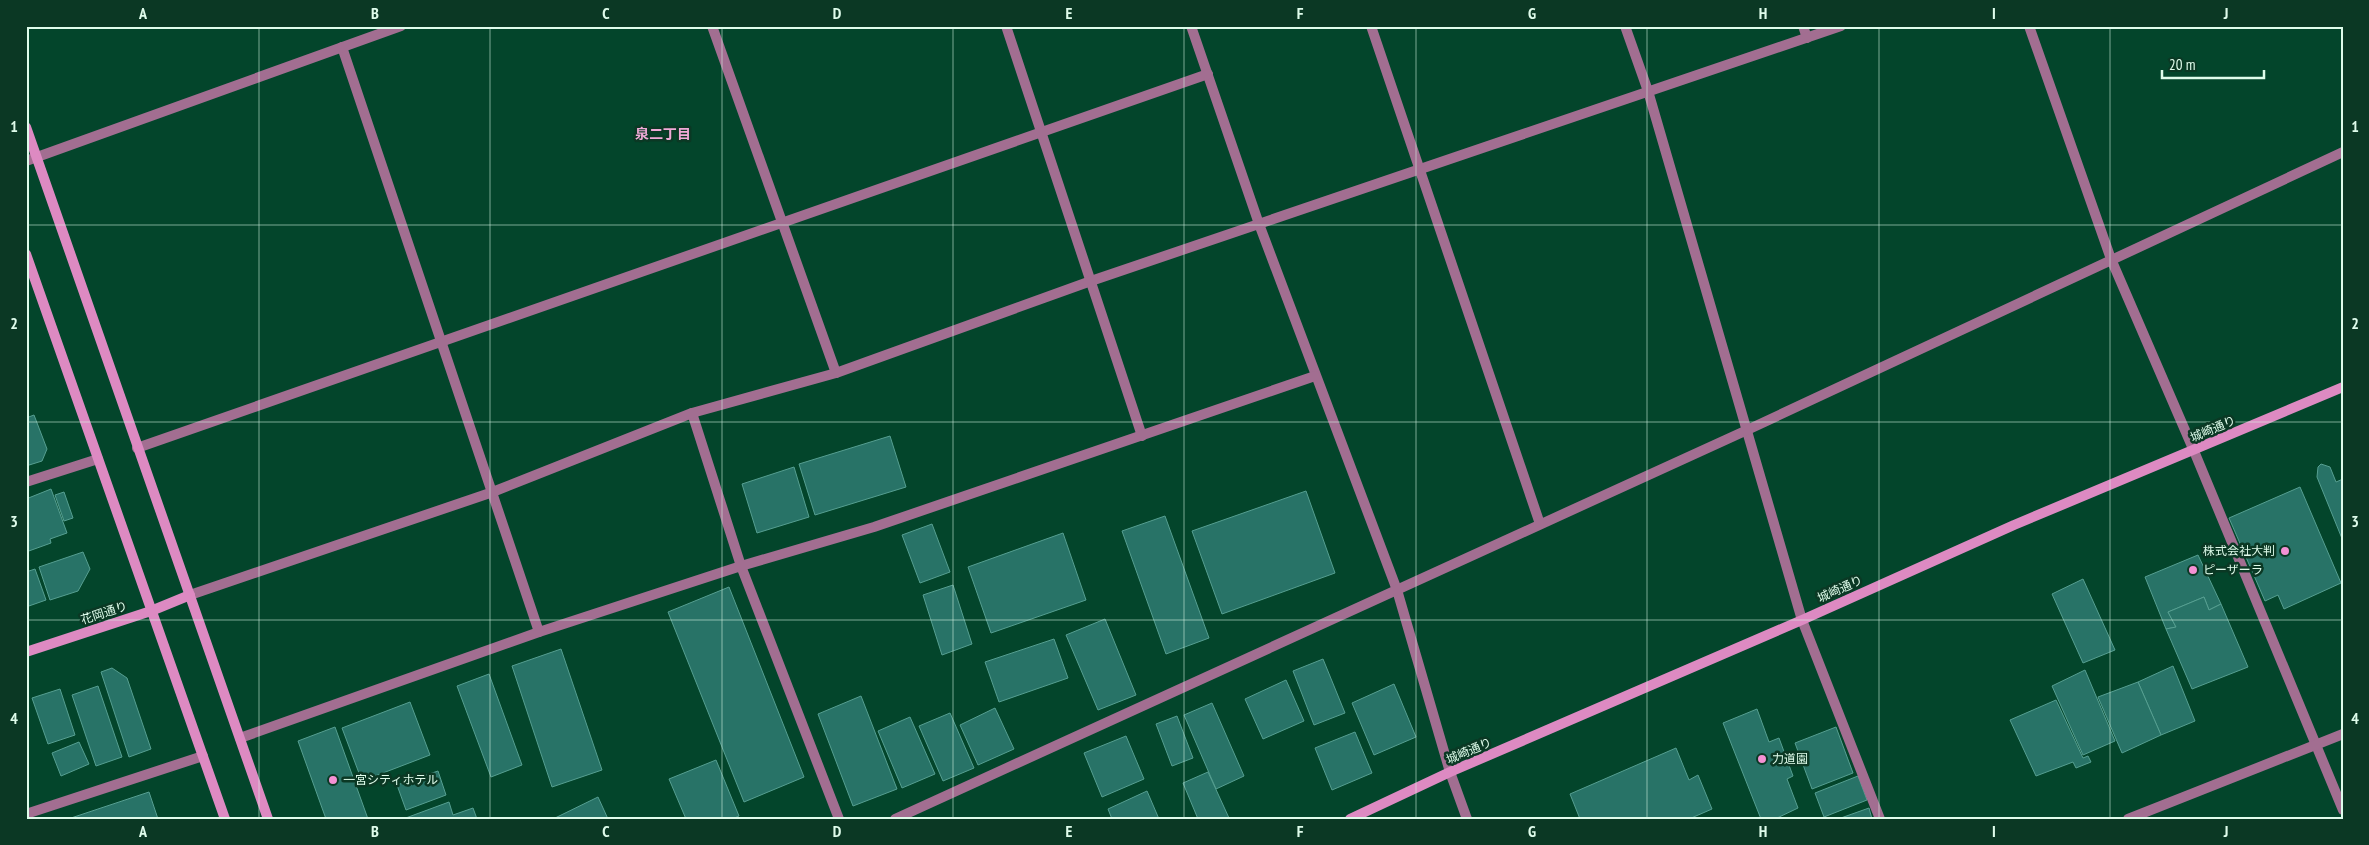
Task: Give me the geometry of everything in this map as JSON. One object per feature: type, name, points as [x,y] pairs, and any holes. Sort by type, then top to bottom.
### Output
[{"type":"street","points":[[31,159],[401,26]]},
{"type":"street","points":[[712,26],[836,373]]},
{"type":"street","points":[[1006,26],[1142,436]]},
{"type":"street","points":[[1191,26],[1259,224],[1397,590],[1450,772],[1466,819]]},
{"type":"street","points":[[1371,26],[1540,524]]},
{"type":"street","points":[[1625,26],[1648,91],[1745,431],[1802,620],[1880,819]]},
{"type":"street","points":[[1803,26],[1807,38]]},
{"type":"street","points":[[190,595],[490,492],[692,413],[836,373],[1091,281],[1841,26]]},
{"type":"street","points":[[2029,26],[2111,259],[2194,451],[2343,810]]},
{"type":"street","points":[[342,47],[490,492],[539,632]]},
{"type":"street","points":[[137,448],[1208,74]]},
{"type":"street","points":[[26,127],[31,159],[190,595],[268,819]]},
{"type":"street","points":[[895,819],[1745,431],[2343,152]]},
{"type":"street","points":[[26,254],[225,819]]},
{"type":"street","points":[[240,738],[539,632],[741,566],[874,527],[1315,376]]},
{"type":"street","name":"城崎通り","points":[[1350,819],[1450,772],[1802,620],[2014,525],[2343,387]]},
{"type":"street","points":[[692,413],[741,566],[839,819]]},
{"type":"street","points":[[26,482],[98,459]]},
{"type":"street","name":"花岡通り","points":[[26,652],[151,611],[190,595]]},
{"type":"street","points":[[2128,819],[2343,734]]},
{"type":"street","points":[[26,814],[202,756]]},
{"type":"building","points":[[34,415],[47,449],[42,461],[26,466],[26,418]]},
{"type":"building","points":[[890,436],[906,487],[815,515],[799,464]]},
{"type":"building","points":[[2321,464],[2330,467],[2336,482],[2343,479],[2343,541],[2317,477],[2318,467]]},
{"type":"building","points":[[794,467],[809,517],[757,533],[742,484]]},
{"type":"building","name":"株式会社大判","points":[[2300,487],[2341,583],[2284,609],[2278,595],[2265,601],[2229,518]]},
{"type":"building","points":[[51,489],[67,533],[50,539],[51,543],[26,552],[26,499]]},
{"type":"building","points":[[1306,491],[1335,573],[1222,614],[1192,531]]},
{"type":"building","points":[[64,492],[73,518],[64,521],[55,495]]},
{"type":"building","points":[[1165,516],[1209,638],[1166,654],[1122,531]]},
{"type":"building","points":[[932,524],[950,572],[920,583],[902,535]]},
{"type":"building","points":[[1063,533],[1086,600],[991,633],[968,567]]},
{"type":"building","points":[[83,552],[90,569],[78,591],[50,600],[39,567]]},
{"type":"building","points":[[2198,555],[2221,604],[2209,610],[2204,597],[2168,612],[2176,627],[2166,629],[2145,577]]},
{"type":"building","points":[[35,569],[46,600],[26,607],[26,572]]},
{"type":"building","points":[[2083,579],[2115,650],[2083,663],[2052,594]]},
{"type":"building","points":[[953,585],[972,644],[942,655],[923,595]]},
{"type":"building","points":[[729,587],[804,777],[744,802],[668,612]]},
{"type":"building","points":[[2204,597],[2209,610],[2221,604],[2248,667],[2192,689],[2166,629],[2176,627],[2168,612]]},
{"type":"building","points":[[1105,619],[1136,695],[1098,710],[1066,635]]},
{"type":"building","points":[[1054,639],[1068,678],[999,702],[985,662]]},
{"type":"building","points":[[561,649],[602,770],[552,787],[512,666]]},
{"type":"building","points":[[1323,659],[1345,713],[1314,725],[1293,671]]},
{"type":"building","points":[[2173,666],[2195,721],[2161,735],[2138,682]]},
{"type":"building","points":[[112,668],[127,678],[151,749],[129,757],[101,672]]},
{"type":"building","points":[[2085,670],[2115,741],[2083,755],[2052,686]]},
{"type":"building","points":[[489,674],[522,765],[491,777],[457,686]]},
{"type":"building","points":[[1286,680],[1304,721],[1263,739],[1245,699]]},
{"type":"building","points":[[2138,682],[2161,735],[2122,753],[2098,697]]},
{"type":"building","points":[[1394,684],[1416,737],[1374,755],[1352,703]]},
{"type":"building","points":[[98,686],[122,757],[96,766],[72,695]]},
{"type":"building","points":[[60,689],[75,735],[48,744],[32,698]]},
{"type":"building","points":[[861,696],[897,789],[853,806],[818,714]]},
{"type":"building","points":[[2056,700],[2083,758],[2088,756],[2091,762],[2076,768],[2073,762],[2036,776],[2010,720]]},
{"type":"building","points":[[410,702],[430,755],[362,781],[342,728]]},
{"type":"building","points":[[1212,703],[1244,776],[1216,789],[1184,715]]},
{"type":"building","points":[[995,708],[1014,749],[978,765],[960,725]]},
{"type":"building","name":"力道園","points":[[1757,709],[1769,742],[1779,738],[1793,776],[1787,779],[1798,808],[1775,819],[1761,819],[1723,723]]},
{"type":"building","points":[[950,713],[974,768],[943,781],[919,726]]},
{"type":"building","points":[[1177,716],[1193,758],[1172,766],[1156,724]]},
{"type":"building","points":[[910,717],[935,774],[902,788],[878,731]]},
{"type":"building","name":"一宮シティホテル","points":[[335,727],[368,819],[326,819],[298,741]]},
{"type":"building","points":[[1836,727],[1853,773],[1812,789],[1795,743]]},
{"type":"building","points":[[1355,732],[1372,773],[1332,790],[1315,748]]},
{"type":"building","points":[[1126,736],[1144,779],[1102,797],[1084,753]]},
{"type":"building","points":[[79,742],[89,764],[61,776],[52,753]]},
{"type":"building","points":[[1676,748],[1689,780],[1698,775],[1712,809],[1689,819],[1580,819],[1570,794]]},
{"type":"building","points":[[716,760],[739,816],[732,819],[686,819],[669,779]]},
{"type":"building","points":[[438,771],[446,795],[406,810],[397,785]]},
{"type":"building","points":[[1208,772],[1229,818],[1227,819],[1198,819],[1183,783]]},
{"type":"building","points":[[1858,776],[1867,800],[1824,817],[1815,793]]},
{"type":"building","points":[[1147,791],[1159,819],[1112,819],[1108,809]]},
{"type":"building","points":[[149,792],[158,819],[71,818]]},
{"type":"building","points":[[598,797],[608,819],[553,819]]},
{"type":"building","points":[[449,802],[453,815],[473,808],[477,819],[403,819]]},
{"type":"building","points":[[1869,808],[1872,819],[1838,819]]},
{"type":"place","name":"株式会社大判","points":[[2285,551]]},
{"type":"place","name":"ピーザーラ","points":[[2193,570]]},
{"type":"place","name":"力道園","points":[[1762,759]]},
{"type":"place","name":"一宮シティホテル","points":[[333,780]]},
{"type":"district","name":"泉二丁目","points":[[663,134]]}]
